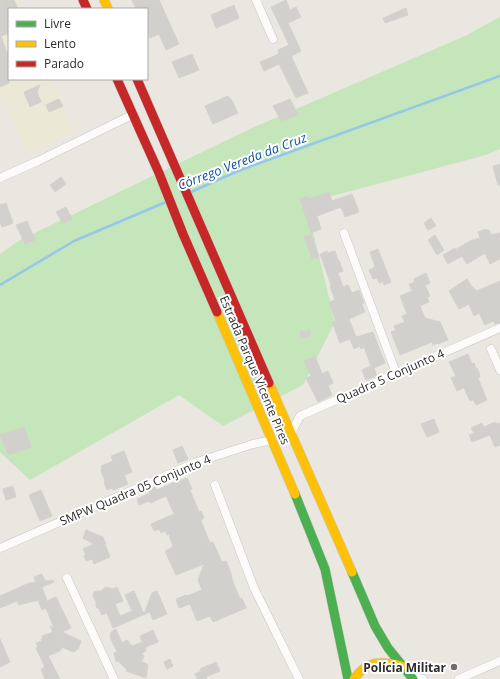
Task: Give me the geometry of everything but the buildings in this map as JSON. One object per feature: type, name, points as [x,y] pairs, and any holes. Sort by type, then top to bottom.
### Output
[{"type":"main road","name":"Estrada Parque Vicente Pires","points":[[117,80],[132,116],[159,173],[183,234],[307,521],[324,569],[332,599],[348,679]]},
{"type":"main road","name":"Estrada Parque Vicente Pires","points":[[138,80],[375,626],[388,648],[412,677]]},
{"type":"main road","points":[[354,679],[360,670],[378,662],[388,662],[402,666]]},
{"type":"street","points":[[256,0],[273,39]]},
{"type":"street","points":[[0,178],[52,155],[132,116]]},
{"type":"street","points":[[344,233],[396,373]]},
{"type":"street","name":"Quadra 5 Conjunto 4","points":[[292,435],[293,429],[300,416],[500,328]]},
{"type":"street","points":[[491,349],[500,370]]},
{"type":"street","name":"SMPW Quadra 05 Conjunto 4","points":[[0,548],[197,462],[253,444],[272,440]]},
{"type":"street","points":[[215,485],[254,588],[299,679]]},
{"type":"street","points":[[67,578],[114,679]]},
{"type":"street","points":[[458,679],[500,661]]},
{"type":"street","points":[[412,677],[423,679]]},
{"type":"shaded area","points":[[0,0],[18,0],[22,8],[8,8],[8,80],[52,80],[75,133],[27,153],[0,90]]},
{"type":"green space","points":[[500,17],[500,149],[486,155],[306,203],[335,322],[303,385],[223,426],[179,395],[30,480],[0,452],[0,254],[20,240],[252,128],[465,36]]},
{"type":"waterway","name":"Córrego Vereda da Cruz","points":[[191,192],[238,171],[500,76]]},
{"type":"waterway","name":"Córrego Vereda da Cruz","points":[[0,285],[74,241],[166,202]]},
{"type":"traffic: fast","points":[[295,494],[325,569],[348,679]]},
{"type":"traffic: fast","points":[[352,572],[375,626],[388,648],[413,679]]},
{"type":"traffic: slow","points":[[104,0],[108,8]]},
{"type":"traffic: slow","points":[[217,312],[295,494]]},
{"type":"traffic: slow","points":[[269,383],[352,572]]},
{"type":"traffic: slow","points":[[354,679],[364,668],[370,665],[388,663],[402,666]]},
{"type":"traffic: jam","points":[[83,0],[87,8]]},
{"type":"traffic: jam","points":[[117,80],[159,173],[183,234],[217,312]]},
{"type":"traffic: jam","points":[[137,80],[269,383]]},
{"type":"place","name":"Polícia Militar","points":[[454,667]]}]
